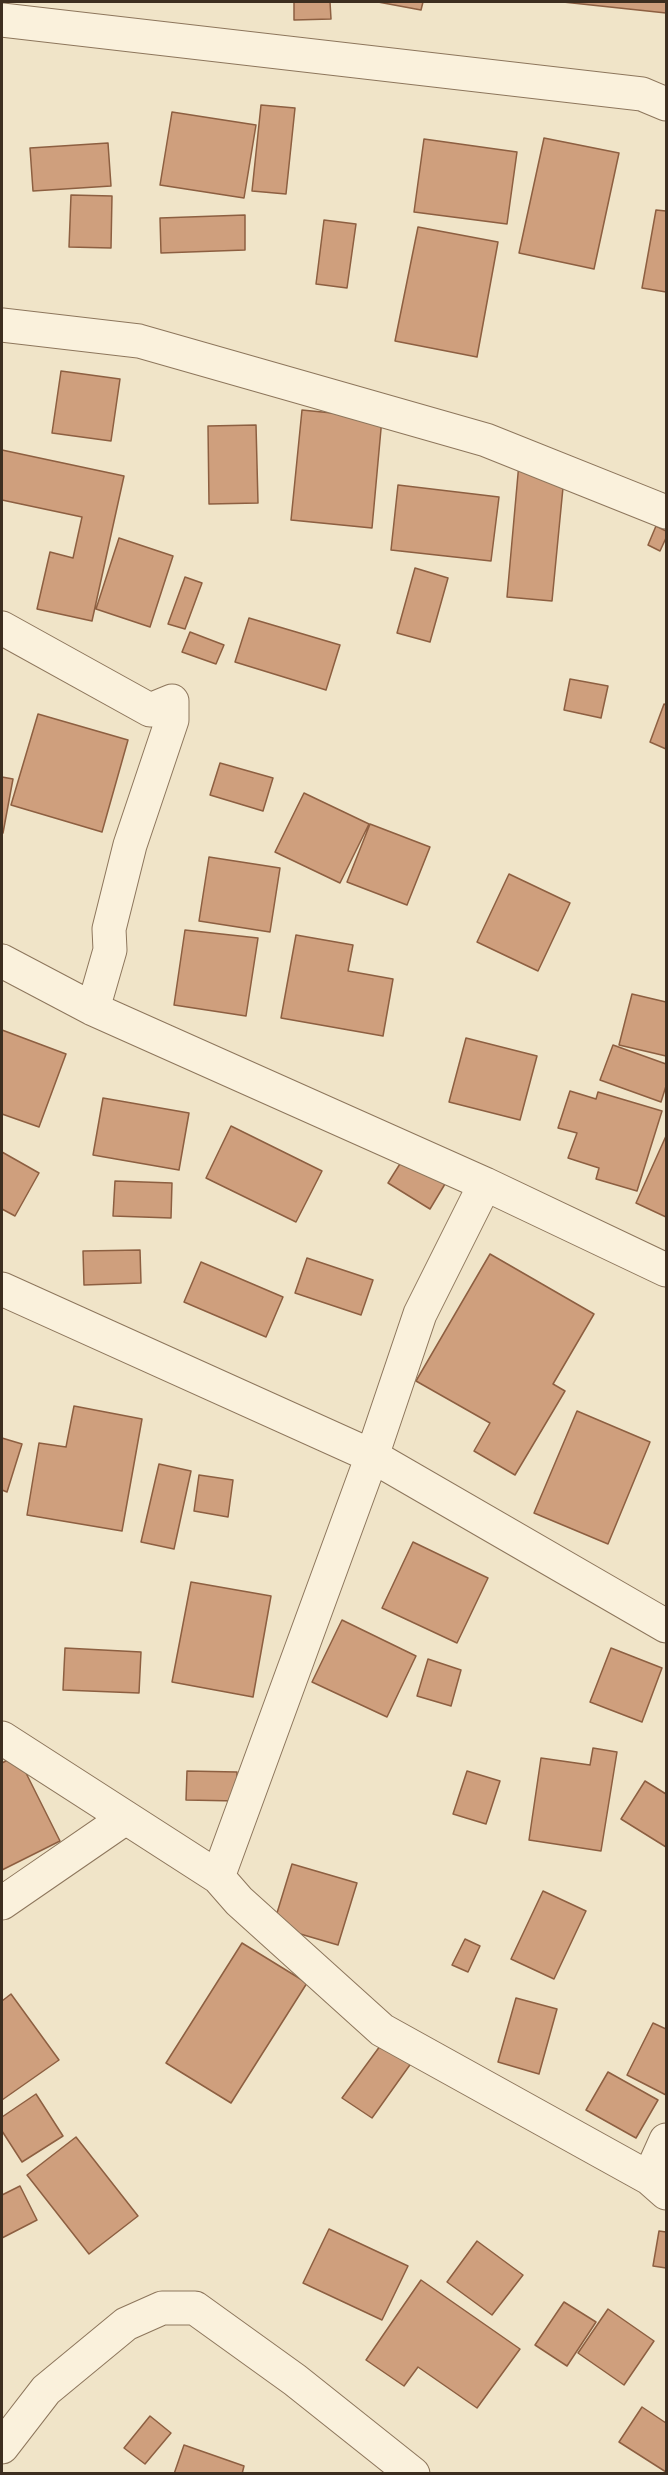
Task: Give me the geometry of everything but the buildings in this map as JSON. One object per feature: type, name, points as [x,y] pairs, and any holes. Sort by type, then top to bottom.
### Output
[{"type":"street","points":[[2,20],[642,94],[666,104]]},
{"type":"street","points":[[2,325],[139,341],[486,440],[666,512]]},
{"type":"street","points":[[2,628],[150,710],[172,701],[172,720],[130,845],[109,929],[111,950],[93,1009]]},
{"type":"street","points":[[4,966],[93,1009],[486,1184],[666,1270]]},
{"type":"street","points":[[218,1877],[372,1456],[420,1314],[486,1184]]},
{"type":"street","points":[[2,1289],[372,1456],[666,1626]]},
{"type":"street","points":[[2,1738],[124,1819],[218,1877],[239,1901],[382,2030],[658,2185],[666,2140]]},
{"type":"street","points":[[2,1903],[124,1819]]},
{"type":"street","points":[[2,2447],[46,2390],[126,2324],[162,2308],[195,2308],[398,2469]]}]
